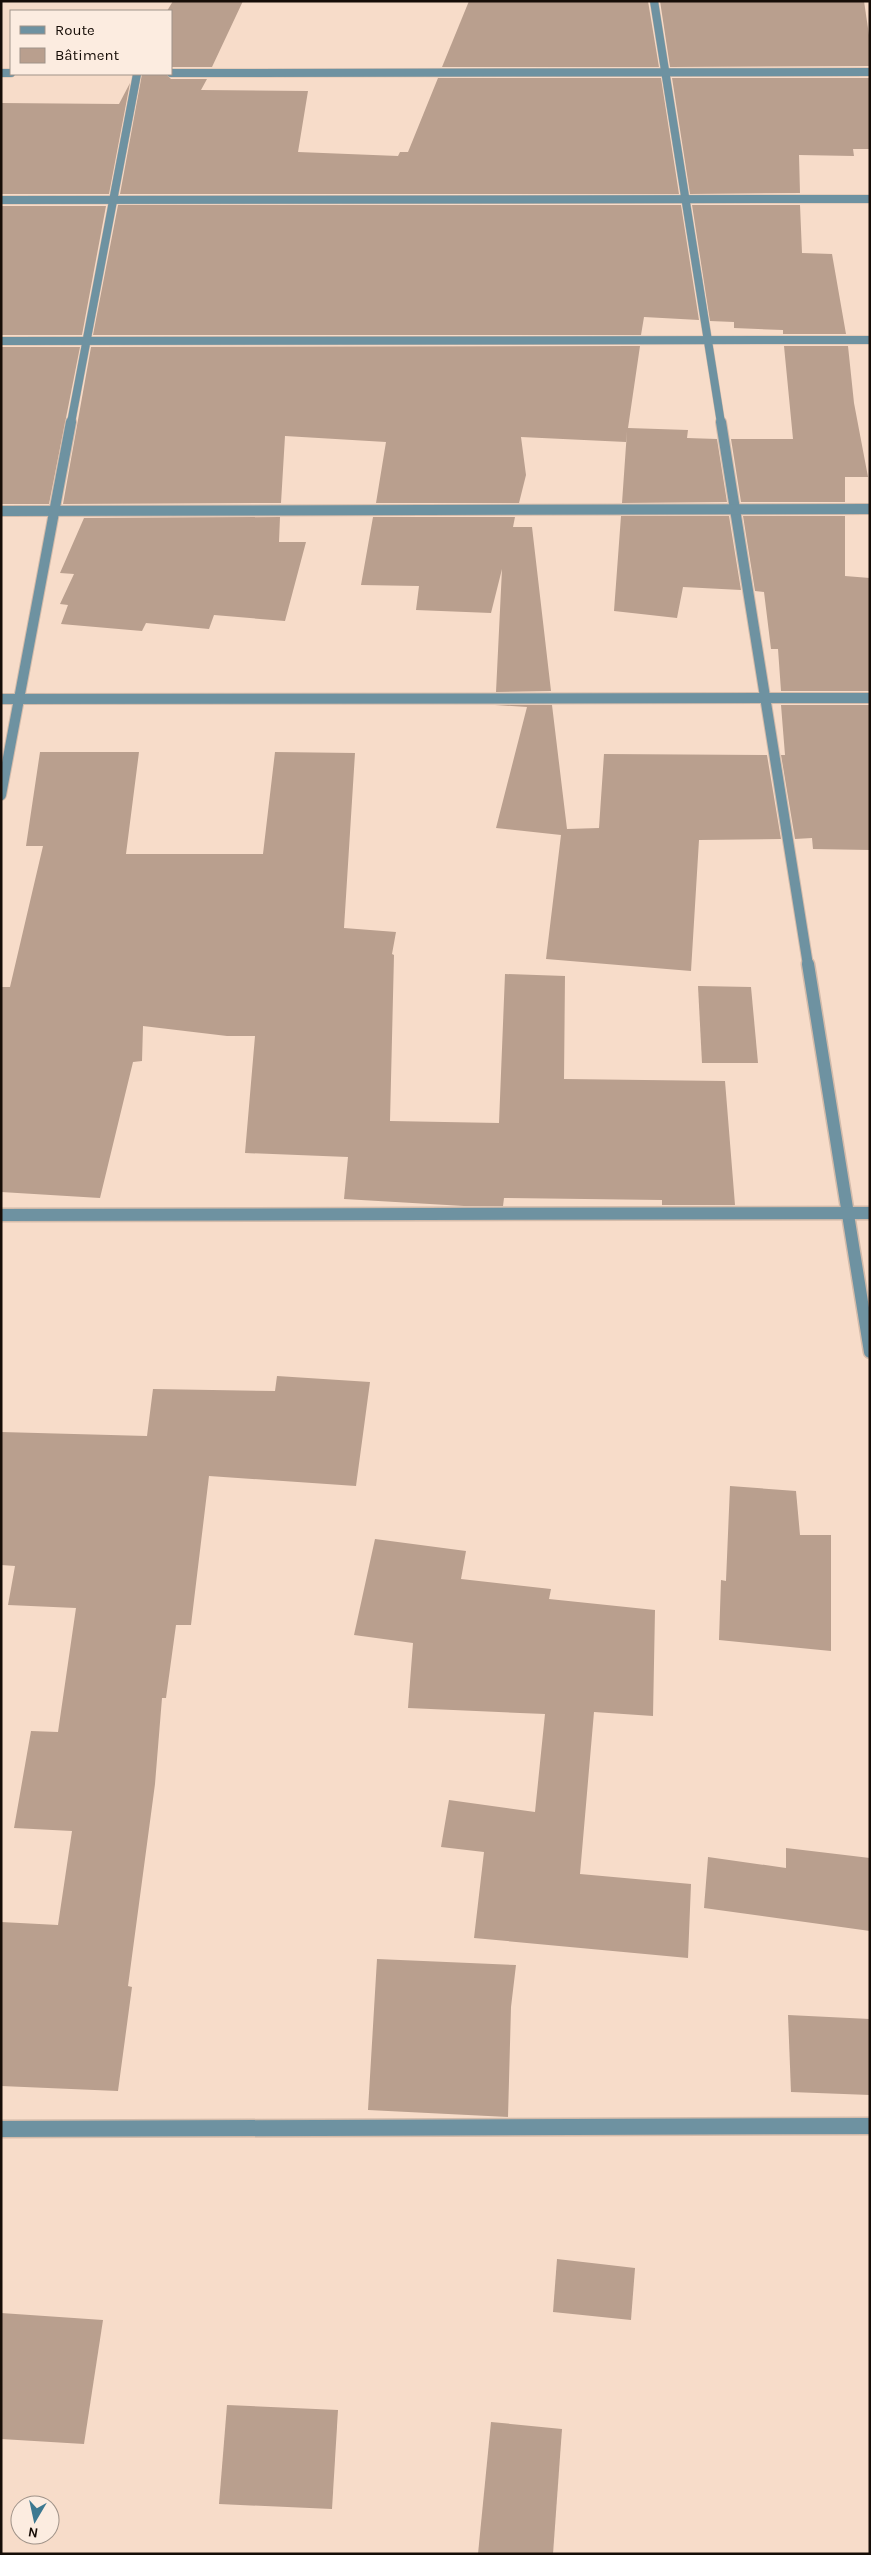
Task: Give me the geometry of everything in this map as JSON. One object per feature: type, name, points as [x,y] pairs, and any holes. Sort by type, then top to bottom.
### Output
[{"type":"street","points":[[654,1],[870,1352]]},
{"type":"street","points":[[172,73],[870,72]]},
{"type":"street","points":[[1,795],[137,75]]},
{"type":"street","points":[[1,200],[870,199]]},
{"type":"street","points":[[1,341],[870,340]]},
{"type":"street","points":[[1,511],[870,510]]},
{"type":"street","points":[[1,699],[870,698]]},
{"type":"street","points":[[1,1215],[870,1214]]},
{"type":"street","points":[[1,2129],[870,2126]]},
{"type":"building","points":[[173,1],[243,1],[212,67],[172,67],[172,10],[168,10]]},
{"type":"building","points":[[469,1],[648,1],[659,67],[442,67]]},
{"type":"building","points":[[660,1],[864,1],[870,42],[870,66],[670,67]]},
{"type":"building","points":[[142,75],[167,75],[171,79],[207,79],[201,90],[308,91],[298,152],[398,156],[400,152],[408,152],[438,78],[661,78],[679,194],[120,194]]},
{"type":"building","points":[[672,78],[870,78],[870,149],[853,149],[854,156],[799,155],[800,193],[690,194]]},
{"type":"building","points":[[130,83],[109,194],[1,194],[1,103],[119,104]]},
{"type":"building","points":[[118,205],[681,205],[699,320],[644,317],[641,335],[93,335]]},
{"type":"building","points":[[692,205],[800,205],[802,253],[832,254],[846,334],[783,334],[783,330],[734,328],[734,322],[710,321]]},
{"type":"building","points":[[1,206],[106,206],[82,335],[1,335]]},
{"type":"building","points":[[640,346],[628,428],[688,430],[687,438],[717,439],[727,502],[622,503],[627,431],[626,442],[521,437],[526,475],[519,503],[376,503],[386,442],[285,436],[281,503],[63,504],[91,347]]},
{"type":"building","points":[[784,346],[848,346],[854,403],[868,477],[845,477],[845,502],[741,502],[731,439],[793,439]]},
{"type":"building","points":[[1,347],[80,347],[49,504],[1,504]]},
{"type":"building","points":[[621,516],[729,516],[741,590],[683,587],[677,618],[614,611]]},
{"type":"building","points":[[743,516],[845,516],[845,576],[870,578],[870,691],[781,691],[778,649],[771,649],[764,592],[755,591]]},
{"type":"building","points":[[280,517],[279,542],[306,542],[285,621],[214,615],[209,629],[146,623],[142,631],[61,624],[68,605],[60,604],[74,574],[60,573],[84,518],[78,518]]},
{"type":"building","points":[[373,517],[515,517],[513,527],[532,527],[551,691],[496,692],[502,569],[491,613],[416,610],[419,586],[361,585]]},
{"type":"building","points":[[495,705],[552,705],[567,829],[599,828],[604,754],[767,755],[781,839],[699,840],[691,971],[546,959],[561,835],[496,828],[527,707]]},
{"type":"building","points":[[781,705],[870,705],[870,850],[813,849],[812,838],[795,839],[781,755],[785,755]]},
{"type":"building","points":[[40,752],[139,752],[126,854],[263,854],[275,752],[355,753],[344,928],[396,932],[392,954],[394,955],[390,1121],[499,1123],[505,974],[565,976],[564,1079],[725,1081],[735,1205],[662,1205],[662,1200],[504,1198],[503,1206],[464,1206],[344,1199],[348,1157],[245,1153],[255,1036],[227,1036],[143,1026],[142,1061],[133,1062],[100,1198],[1,1192],[1,987],[10,987],[43,846],[26,846]]},
{"type":"building","points":[[698,986],[751,987],[758,1063],[702,1063]]},
{"type":"building","points":[[277,1376],[370,1382],[356,1486],[209,1476],[191,1625],[176,1625],[166,1698],[162,1698],[155,1784],[128,1986],[132,1987],[118,2091],[1,2086],[1,1922],[58,1925],[72,1831],[14,1828],[31,1731],[58,1732],[76,1608],[8,1605],[15,1566],[1,1565],[1,1432],[147,1436],[153,1389],[275,1391]]},
{"type":"building","points":[[730,1486],[796,1491],[800,1535],[831,1535],[831,1651],[719,1640],[721,1580],[726,1581]]},
{"type":"building","points":[[375,1539],[466,1551],[461,1579],[551,1589],[549,1599],[655,1610],[653,1716],[594,1712],[580,1874],[691,1884],[688,1958],[474,1938],[484,1852],[441,1847],[449,1800],[535,1812],[545,1714],[408,1708],[413,1643],[354,1635]]},
{"type":"building","points":[[786,1848],[870,1858],[870,1931],[704,1908],[708,1857],[786,1868]]},
{"type":"building","points":[[377,1959],[516,1965],[511,2007],[508,2117],[368,2110]]},
{"type":"building","points":[[788,2015],[870,2019],[870,2095],[791,2092]]},
{"type":"building","points":[[557,2259],[635,2268],[631,2320],[553,2312]]},
{"type":"building","points":[[1,2313],[103,2320],[84,2444],[1,2439]]},
{"type":"building","points":[[227,2405],[338,2410],[332,2509],[219,2504]]},
{"type":"building","points":[[491,2422],[562,2429],[553,2554],[478,2554]]}]
